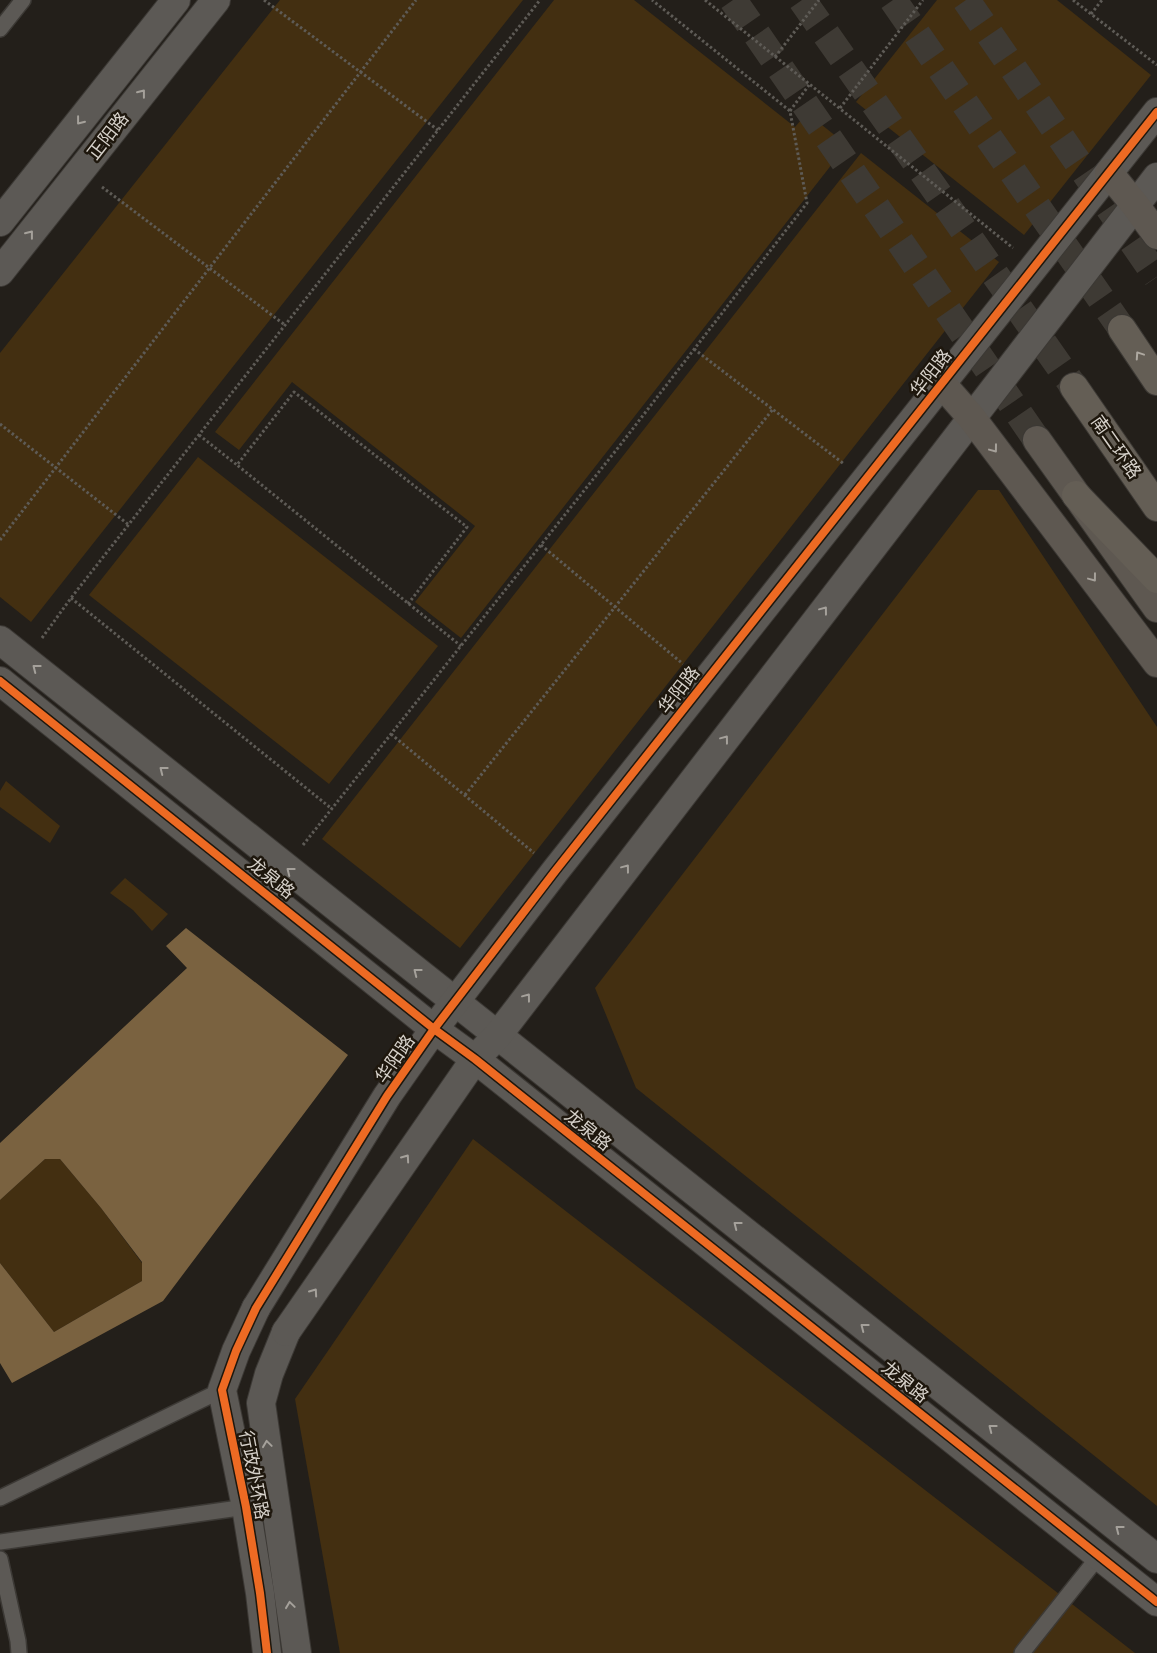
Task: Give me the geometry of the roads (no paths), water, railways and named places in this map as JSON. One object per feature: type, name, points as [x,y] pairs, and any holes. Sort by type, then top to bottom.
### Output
[{"type":"highway","points":[[1122,329],[1157,381]]},
{"type":"highway","name":"南二环路","points":[[1074,387],[1157,508]]},
{"type":"highway","points":[[1076,495],[1157,579]]},
{"type":"main road","points":[[1109,173],[1157,235]]},
{"type":"main road","points":[[942,384],[971,418],[1157,663]]},
{"type":"main road","points":[[1037,440],[1157,608]]},
{"type":"street","name":"正阳路","points":[[0,222],[176,0]]},
{"type":"street","name":"正阳路","points":[[0,272],[216,0]]},
{"type":"street","name":"华阳路","points":[[222,1390],[236,1351],[256,1308],[387,1096],[434,1029],[556,870],[1157,112]]},
{"type":"street","points":[[475,1059],[498,1035],[1157,177]]},
{"type":"street","name":"龙泉路","points":[[0,640],[1157,1559]]},
{"type":"street","name":"龙泉路","points":[[0,681],[434,1029],[475,1059],[1157,1602]]},
{"type":"street","name":"行政外环路","points":[[297,1653],[262,1403],[269,1374],[286,1332],[475,1059]]},
{"type":"street","name":"行政外环路","points":[[222,1390],[246,1507],[270,1649]]},
{"type":"lane","points":[[0,29],[23,0]]},
{"type":"lane","points":[[1135,205],[1157,222]]},
{"type":"lane","points":[[0,1498],[222,1390]]},
{"type":"lane","points":[[0,1542],[246,1507]]},
{"type":"lane","points":[[1022,1653],[1099,1556]]},
{"type":"lane","points":[[0,1559],[19,1653]]},
{"type":"tunnel","points":[[733,0],[1037,440]]},
{"type":"tunnel","points":[[802,0],[1074,387]]},
{"type":"tunnel","points":[[893,0],[1122,329]]},
{"type":"tunnel","points":[[966,0],[1157,277]]}]
